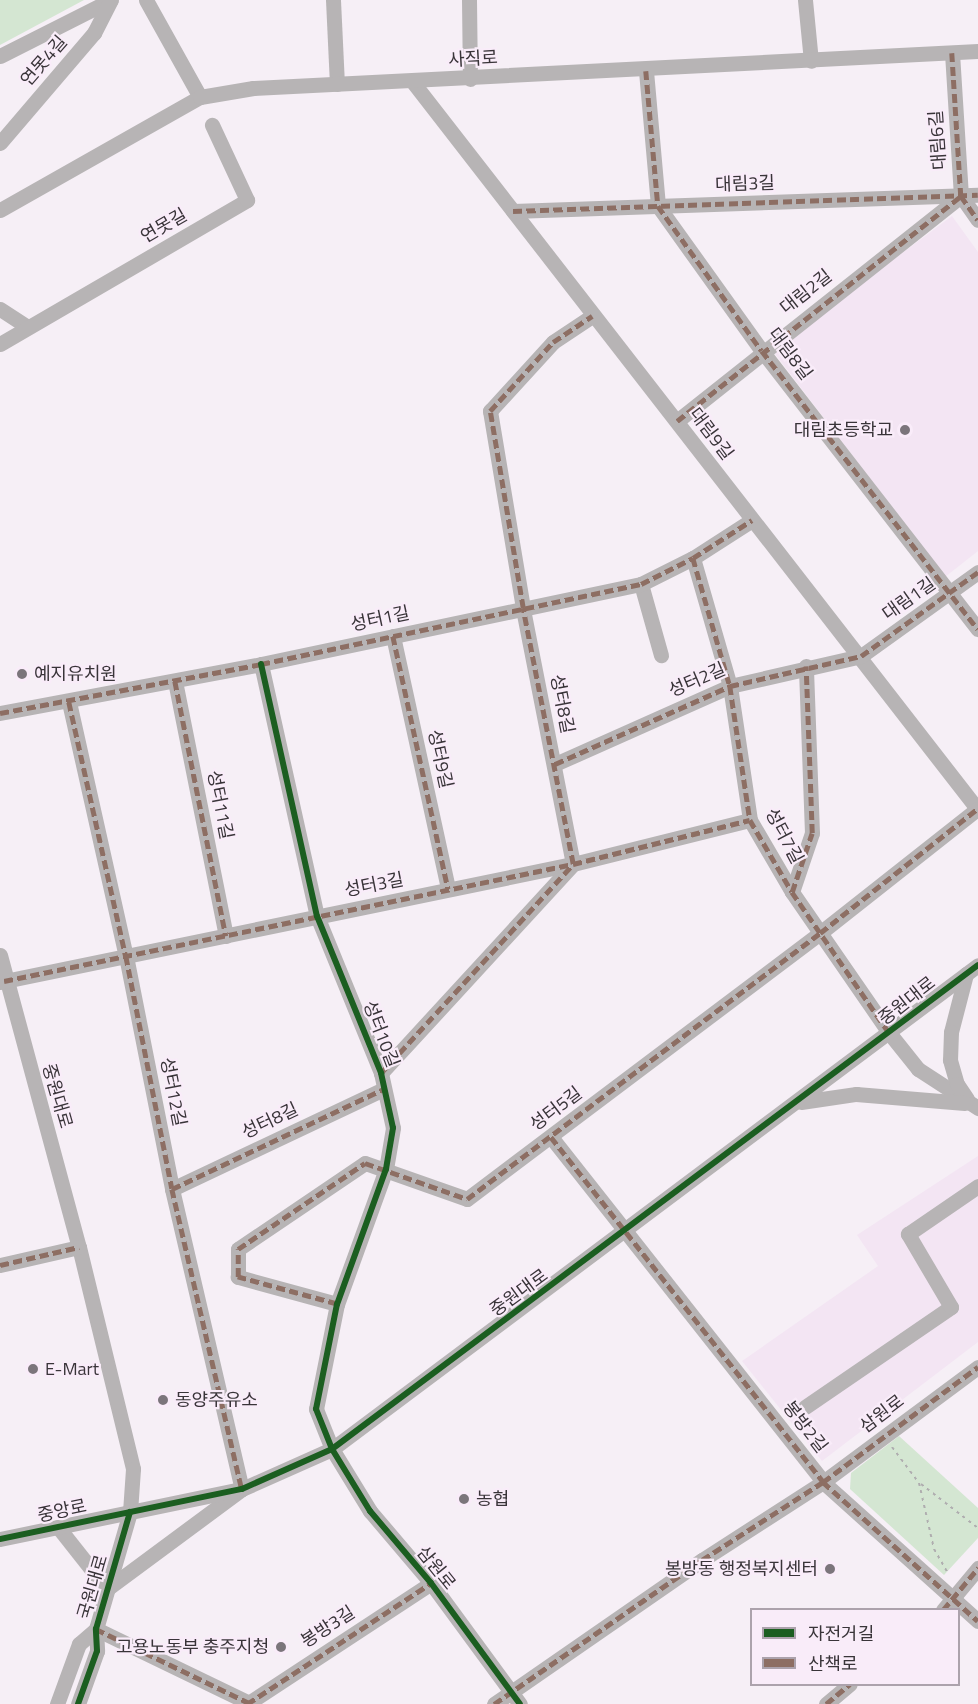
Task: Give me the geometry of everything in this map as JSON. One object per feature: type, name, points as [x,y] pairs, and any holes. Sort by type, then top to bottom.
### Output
[{"type":"street","points":[[0,56],[111,0]]},
{"type":"street","name":"연못4길","points":[[0,142],[94,33],[111,0]]},
{"type":"street","points":[[146,0],[201,97]]},
{"type":"street","points":[[333,0],[337,84]]},
{"type":"street","points":[[469,0],[470,79]]},
{"type":"street","points":[[806,0],[812,61]]},
{"type":"street","name":"사직로","points":[[0,210],[201,97],[253,88],[470,79],[978,51]]},
{"type":"street","name":"대림6길","points":[[952,53],[961,196]]},
{"type":"street","points":[[646,70],[658,206]]},
{"type":"street","name":"대림9길","points":[[412,81],[592,316],[861,656],[978,809]]},
{"type":"street","name":"연못길","points":[[0,344],[247,200],[212,125]]},
{"type":"street","name":"대림3길","points":[[513,211],[978,195]]},
{"type":"street","points":[[961,196],[978,220]]},
{"type":"street","name":"대림2길","points":[[677,421],[762,351],[961,196]]},
{"type":"street","name":"대림8길","points":[[658,206],[762,351],[978,629]]},
{"type":"street","points":[[0,309],[28,327]]},
{"type":"street","name":"성터8길","points":[[573,864],[523,608],[490,411],[553,342],[592,316]]},
{"type":"street","name":"성터1길","points":[[0,713],[69,702],[261,664],[641,584],[693,558],[752,520]]},
{"type":"street","name":"성터7길","points":[[693,558],[730,686],[750,820],[792,892],[890,1034],[918,1069],[974,1106]]},
{"type":"street","name":"대림1길","points":[[861,656],[978,572]]},
{"type":"street","points":[[641,584],[661,656]]},
{"type":"street","name":"성터9길","points":[[393,636],[448,890]]},
{"type":"street","name":"성터2길","points":[[555,764],[730,686],[806,666],[861,656]]},
{"type":"street","name":"성터10길","points":[[261,664],[317,916],[381,1073],[393,1128],[386,1169],[337,1304],[316,1410],[332,1449]]},
{"type":"street","points":[[792,892],[812,833],[806,666]]},
{"type":"street","name":"성터11길","points":[[175,681],[226,936]]},
{"type":"street","name":"성터12길","points":[[69,702],[126,956],[172,1189],[242,1489]]},
{"type":"street","name":"성터5길","points":[[337,1304],[238,1277],[238,1249],[365,1162],[467,1198],[820,933],[978,809]]},
{"type":"street","name":"성터3길","points":[[2,982],[573,864],[750,820]]},
{"type":"street","points":[[381,1073],[573,864]]},
{"type":"street","name":"중원대로","points":[[0,955],[2,982],[79,1247],[133,1469],[130,1512],[242,1489],[332,1449],[627,1232],[972,970]]},
{"type":"street","points":[[972,970],[951,1032],[950,1060],[957,1084],[974,1106]]},
{"type":"street","name":"성터8길","points":[[172,1189],[384,1089]]},
{"type":"street","points":[[798,1102],[856,1094],[974,1106]]},
{"type":"street","name":"봉방2길","points":[[551,1137],[823,1482],[978,1622]]},
{"type":"street","points":[[805,1407],[951,1307],[908,1234],[978,1186]]},
{"type":"street","points":[[0,1266],[79,1247]]},
{"type":"street","name":"삼원로","points":[[494,1704],[509,1690],[823,1482],[978,1367]]},
{"type":"street","name":"삼원로","points":[[332,1449],[370,1511],[431,1583],[520,1704]]},
{"type":"street","points":[[58,1527],[106,1589],[242,1489]]},
{"type":"street","name":"중앙로","points":[[0,1539],[130,1512]]},
{"type":"street","name":"국원대로","points":[[78,1704],[97,1651],[96,1629],[130,1512]]},
{"type":"street","points":[[945,1608],[955,1600],[978,1568]]},
{"type":"street","name":"봉방3길","points":[[249,1703],[431,1583]]},
{"type":"street","points":[[96,1629],[249,1703]]},
{"type":"street","name":"국원대로","points":[[57,1704],[79,1644],[96,1629]]},
{"type":"street","points":[[826,1704],[848,1686]]},
{"type":"path","points":[[891,1446],[919,1483],[978,1528]]},
{"type":"path","points":[[919,1483],[934,1549],[948,1573]]},
{"type":"shaded area","name":"대림초등학교","points":[[952,216],[978,252],[978,551],[945,577],[772,350]]},
{"type":"shaded area","points":[[978,1156],[978,1342],[822,1461],[742,1361],[878,1266],[857,1235]]},
{"type":"green space","points":[[0,0],[84,0],[0,45]]},
{"type":"green space","points":[[899,1436],[978,1508],[978,1538],[944,1575],[850,1489],[851,1473]]},
{"type":"marked path","points":[[952,53],[961,196],[978,220]]},
{"type":"marked path","points":[[646,71],[658,206],[762,351],[978,629]]},
{"type":"marked path","points":[[513,211],[978,195]]},
{"type":"marked path","points":[[677,421],[961,196]]},
{"type":"marked path","points":[[381,1073],[573,864],[523,608],[490,411],[553,342],[592,316]]},
{"type":"marked path","points":[[0,713],[261,664],[641,584],[693,558],[752,520]]},
{"type":"marked path","points":[[693,558],[730,686],[750,820],[792,892],[890,1034]]},
{"type":"marked path","points":[[555,764],[730,686],[861,656],[978,572]]},
{"type":"marked path","points":[[393,636],[448,889]]},
{"type":"marked path","points":[[792,892],[812,833],[806,666]]},
{"type":"marked path","points":[[175,681],[226,936]]},
{"type":"marked path","points":[[69,702],[126,956],[172,1189],[242,1489]]},
{"type":"marked path","points":[[337,1304],[238,1277],[238,1249],[365,1163],[467,1199],[820,933],[977,809]]},
{"type":"marked path","points":[[4,981],[573,864],[750,820]]},
{"type":"marked path","points":[[172,1189],[384,1089]]},
{"type":"marked path","points":[[551,1137],[823,1482],[978,1621]]},
{"type":"marked path","points":[[0,1265],[79,1247]]},
{"type":"marked path","points":[[494,1704],[702,1560],[823,1482],[978,1367]]},
{"type":"marked path","points":[[945,1608],[978,1568]]},
{"type":"marked path","points":[[247,1704],[431,1583]]},
{"type":"marked path","points":[[96,1629],[251,1704]]},
{"type":"marked path","points":[[826,1704],[848,1686]]},
{"type":"cycle path","points":[[261,664],[317,916],[381,1073],[393,1128],[386,1169],[337,1304],[316,1409],[332,1449],[370,1511],[431,1583],[520,1704]]},
{"type":"cycle path","points":[[0,1539],[242,1489],[332,1449],[978,965]]},
{"type":"cycle path","points":[[78,1704],[97,1651],[96,1629],[130,1512]]},
{"type":"place","name":"대림초등학교","points":[[905,430]]},
{"type":"place","name":"예지유치원","points":[[22,674]]},
{"type":"place","name":"E-Mart","points":[[33,1369]]},
{"type":"place","name":"동양주유소","points":[[163,1400]]},
{"type":"place","name":"농협","points":[[464,1499]]},
{"type":"place","name":"봉방동 행정복지센터","points":[[830,1569]]},
{"type":"place","name":"고용노동부 충주지청","points":[[281,1647]]}]
